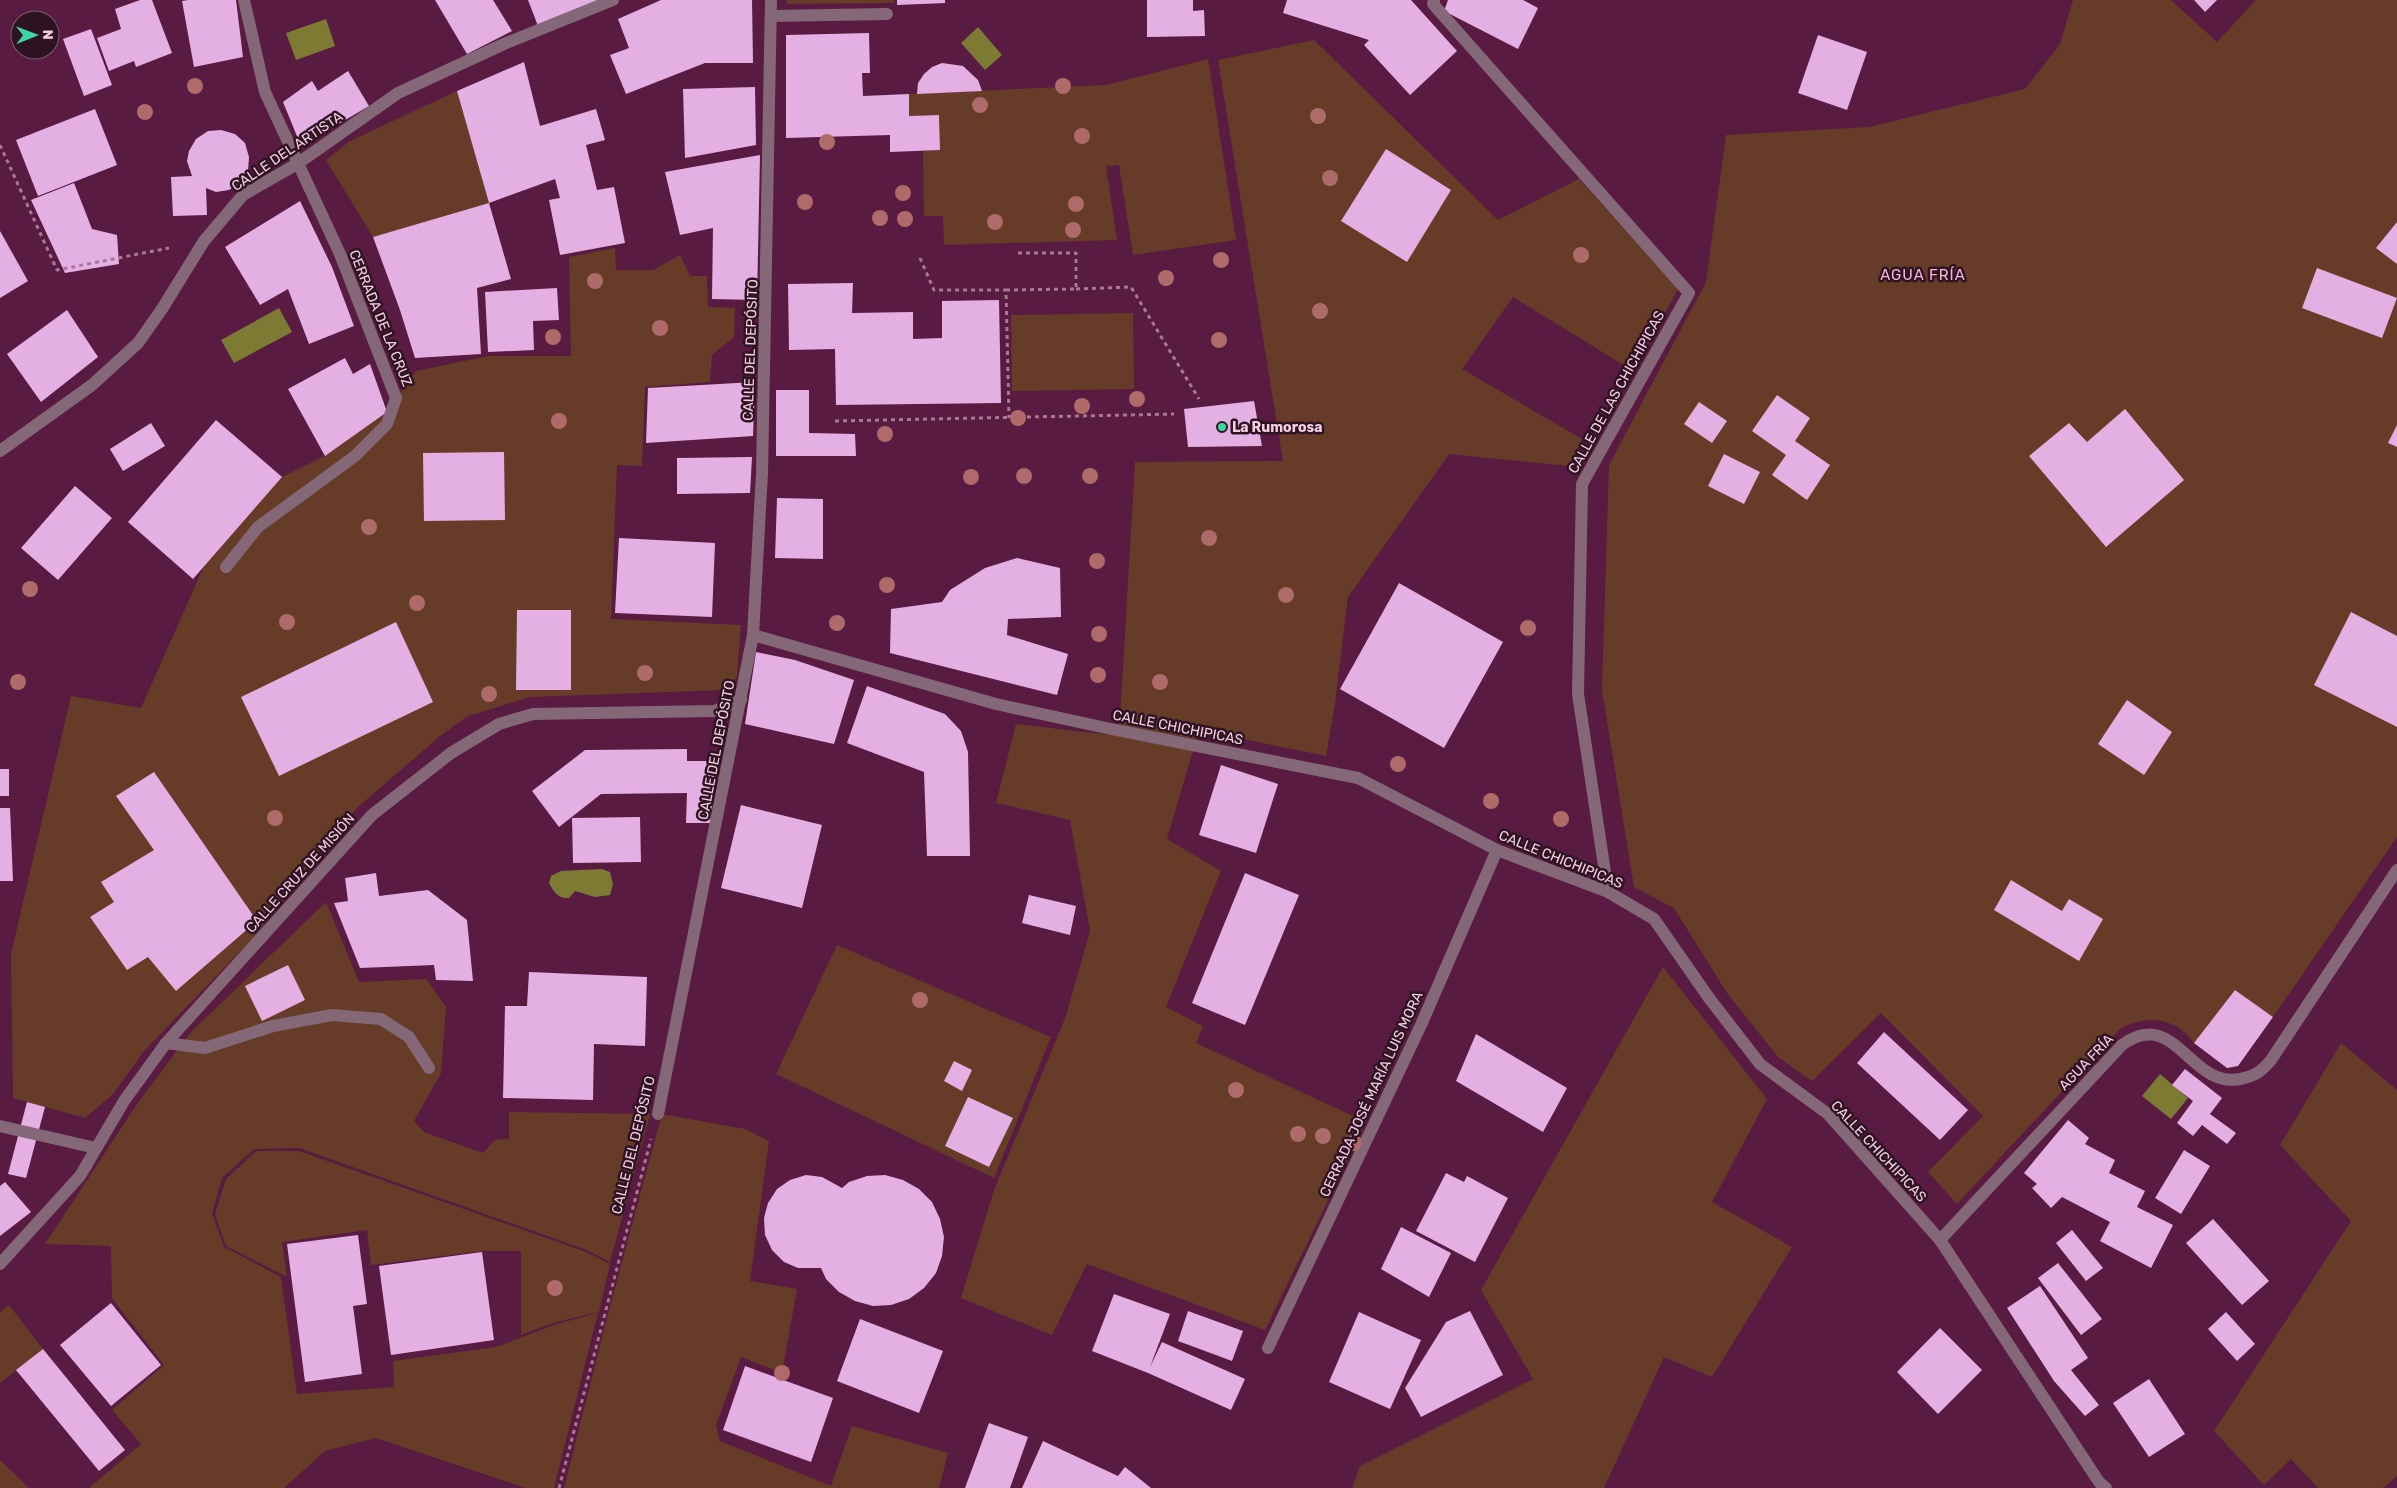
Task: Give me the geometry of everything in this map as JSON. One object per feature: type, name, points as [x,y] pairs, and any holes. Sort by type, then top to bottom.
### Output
[{"type":"street","name":"CERRADA DE LA CRUZ","points":[[226,567],[258,527],[355,456],[387,424],[396,398],[340,254],[296,164],[265,92],[244,0]]},
{"type":"street","name":"CALLE DEL ARTISTA","points":[[0,451],[92,385],[138,343],[162,309],[204,241],[243,195],[296,164],[398,93],[504,44],[613,0]]},
{"type":"street","name":"CALLE DEL DEPÓSITO","points":[[658,1114],[753,635],[761,482],[771,0]]},
{"type":"street","name":"CALLE DE LAS CHICHIPICAS","points":[[1434,2],[1689,293],[1582,484],[1578,694],[1608,892]]},
{"type":"street","points":[[772,16],[887,14]]},
{"type":"street","name":"CALLE CHICHIPICAS","points":[[753,635],[996,704],[1358,778],[1497,850],[1608,892],[1654,919],[1709,998],[1760,1064],[1828,1114],[1940,1240],[2099,1482],[2106,1488]]},
{"type":"street","name":"CALLE CRUZ DE MISIÓN","points":[[0,1264],[63,1197],[80,1176],[124,1101],[166,1043],[372,815],[451,753],[499,724],[533,714],[714,711],[741,700]]},
{"type":"street","name":"CERRADA JOSÉ MARÍA LUIS MORA","points":[[1268,1348],[1421,1025],[1497,850]]},
{"type":"street","name":"AGUA FRÍA","points":[[1940,1240],[2122,1045],[2134,1037],[2150,1034],[2166,1038],[2213,1077],[2236,1080],[2256,1076],[2271,1060],[2397,870]]},
{"type":"street","points":[[166,1043],[205,1048],[273,1026],[332,1015],[381,1019],[409,1037],[429,1068]]},
{"type":"street","points":[[0,1126],[96,1148]]},
{"type":"path","points":[[0,145],[57,270],[204,241]]},
{"type":"path","points":[[1014,253],[1076,252],[1076,289]]},
{"type":"path","points":[[920,258],[934,290],[1131,287],[1200,399]]},
{"type":"path","points":[[1006,290],[1009,418]]},
{"type":"path","points":[[835,421],[1174,414]]},
{"type":"path","name":"CALLE DEL DEPÓSITO","points":[[559,1488],[658,1114]]},
{"type":"shaded area","points":[[786,0],[894,0],[894,3],[787,4]]},
{"type":"shaded area","points":[[2073,0],[2171,0],[2217,42],[2256,0],[2397,0],[2397,837],[2273,1017],[2235,990],[2194,1043],[2187,1034],[2178,1028],[2170,1023],[2160,1021],[2141,1021],[2120,1029],[1957,1204],[1928,1172],[1983,1116],[1881,1013],[1812,1081],[1778,1057],[1727,993],[1674,908],[1634,887],[1602,690],[1609,465],[1706,282],[1726,135],[1869,127],[2025,89],[2060,44]]},
{"type":"shaded area","points":[[326,19],[335,46],[296,60],[286,33]]},
{"type":"shaded area","points":[[978,27],[1002,55],[985,70],[961,43]]},
{"type":"shaded area","points":[[1314,40],[1498,220],[1579,179],[1678,289],[1633,371],[1513,297],[1462,369],[1582,439],[1570,466],[1449,454],[1348,597],[1335,703],[1326,756],[1199,730],[1167,839],[1221,871],[1166,1007],[1203,1026],[1196,1043],[1366,1122],[1265,1330],[1087,1264],[1052,1335],[961,1298],[994,1190],[1066,1016],[1090,931],[1070,820],[996,803],[1016,724],[1119,736],[1135,462],[1283,461],[1218,60]]},
{"type":"shaded area","points":[[1208,59],[1236,240],[1133,255],[1119,165],[1106,166],[1117,240],[944,245],[943,216],[924,216],[923,151],[940,150],[939,115],[909,116],[909,94],[1106,85]]},
{"type":"shaded area","points":[[457,91],[489,203],[373,237],[326,160],[350,141]]},
{"type":"shaded area","points":[[615,248],[616,270],[653,270],[680,255],[690,276],[707,276],[708,307],[735,308],[734,337],[712,355],[710,382],[645,387],[642,466],[617,465],[611,619],[741,625],[737,677],[725,690],[530,697],[468,716],[440,736],[359,806],[324,845],[256,935],[144,1051],[113,1094],[85,1118],[13,1098],[11,954],[71,696],[141,708],[209,555],[282,477],[325,456],[387,412],[416,371],[488,356],[571,356],[569,257]]},
{"type":"shaded area","points":[[279,308],[292,332],[234,363],[221,340]]},
{"type":"shaded area","points":[[1133,313],[1134,389],[1012,391],[1011,315]]},
{"type":"shaded area","points":[[602,869],[610,872],[613,884],[610,895],[595,897],[575,891],[569,898],[565,898],[557,894],[549,883],[551,876],[561,871]]},
{"type":"shaded area","points":[[326,902],[359,982],[426,979],[446,1007],[441,1073],[414,1121],[424,1132],[483,1153],[495,1140],[509,1139],[509,1112],[650,1114],[610,1262],[587,1250],[299,1148],[254,1149],[222,1178],[212,1214],[224,1247],[281,1277],[297,1394],[394,1387],[393,1361],[496,1347],[557,1324],[598,1313],[554,1488],[526,1488],[376,1438],[325,1451],[284,1488],[89,1488],[141,1444],[112,1410],[164,1365],[112,1298],[111,1246],[45,1244],[135,1107],[190,1033]]},
{"type":"shaded area","points":[[837,945],[1051,1037],[994,1178],[776,1074]]},
{"type":"shaded area","points":[[1663,967],[1767,1099],[1712,1202],[1792,1247],[1712,1377],[1664,1357],[1604,1488],[1352,1488],[1360,1466],[1533,1379],[1481,1290]]},
{"type":"shaded area","points":[[2341,1043],[2397,1090],[2397,1476],[2383,1488],[2318,1488],[2291,1459],[2264,1485],[2214,1431],[2351,1221],[2280,1145]]},
{"type":"shaded area","points":[[2160,1074],[2188,1098],[2171,1119],[2142,1096]]},
{"type":"shaded area","points":[[662,1114],[745,1129],[769,1141],[750,1281],[797,1289],[782,1373],[741,1357],[716,1425],[720,1441],[831,1486],[852,1426],[948,1453],[939,1488],[564,1488],[609,1310]]},
{"type":"shaded area","points":[[256,1151],[299,1151],[586,1252],[610,1264],[599,1312],[556,1322],[521,1335],[521,1251],[482,1251],[371,1265],[367,1230],[282,1242],[287,1277],[226,1246],[215,1214],[226,1179]]},
{"type":"shaded area","points":[[9,1305],[43,1349],[0,1383],[0,1312]]},
{"type":"shaded area","points":[[0,1460],[29,1488],[0,1488]]},
{"type":"building","points":[[140,0],[152,0],[172,53],[136,67],[134,61],[109,71],[97,38],[121,29],[115,9]]},
{"type":"building","points":[[236,0],[243,57],[194,67],[182,1]]},
{"type":"building","points":[[435,0],[493,0],[512,31],[467,54]]},
{"type":"building","points":[[528,0],[603,0],[538,26]]},
{"type":"building","points":[[661,0],[752,0],[753,63],[705,63],[626,94],[610,55],[629,48],[618,19]]},
{"type":"building","points":[[897,0],[945,0],[945,3],[897,5]]},
{"type":"building","points":[[1147,0],[1193,0],[1193,11],[1204,10],[1205,36],[1147,37]]},
{"type":"building","points":[[1287,0],[1411,0],[1457,51],[1410,95],[1364,45],[1369,40],[1283,13]]},
{"type":"building","points":[[1448,0],[1523,0],[1538,8],[1518,49],[1444,11]]},
{"type":"building","points":[[2194,0],[2217,0],[2205,12]]},
{"type":"building","points":[[91,29],[112,85],[84,96],[63,39]]},
{"type":"building","points":[[869,33],[870,73],[862,73],[863,96],[909,94],[909,116],[939,115],[940,150],[890,152],[890,135],[786,138],[786,35]]},
{"type":"building","points":[[1818,35],[1867,52],[1847,110],[1798,93]]},
{"type":"building","points":[[524,62],[540,126],[596,109],[605,140],[586,145],[597,190],[614,187],[625,243],[560,255],[549,200],[560,198],[555,179],[489,203],[457,91]]},
{"type":"building","points":[[942,63],[963,66],[978,80],[982,91],[917,94],[918,83],[924,74],[932,67]]},
{"type":"building","points":[[348,71],[369,106],[301,146],[283,102],[312,81],[318,91]]},
{"type":"building","points":[[755,87],[756,145],[685,158],[683,89]]},
{"type":"building","points":[[95,109],[117,165],[38,196],[16,140]]},
{"type":"building","points":[[221,130],[235,134],[245,143],[249,157],[248,171],[241,182],[229,190],[216,192],[206,188],[207,215],[173,216],[171,177],[192,176],[187,161],[189,151],[196,139],[208,131]]},
{"type":"building","points":[[1386,149],[1451,190],[1407,262],[1341,221]]},
{"type":"building","points":[[760,155],[757,300],[712,299],[713,228],[680,235],[665,172]]},
{"type":"building","points":[[74,183],[92,229],[117,235],[119,264],[65,273],[31,200]]},
{"type":"building","points":[[300,201],[332,267],[354,326],[309,344],[288,289],[260,305],[225,247]]},
{"type":"building","points":[[489,203],[511,279],[477,288],[481,354],[415,358],[400,310],[373,237]]},
{"type":"building","points":[[2397,222],[2397,264],[2376,248]]},
{"type":"building","points":[[0,231],[28,281],[0,298]]},
{"type":"building","points":[[2317,268],[2397,298],[2382,338],[2302,308]]},
{"type":"building","points":[[853,283],[852,313],[913,312],[913,339],[942,338],[942,301],[999,300],[1001,403],[836,405],[835,349],[789,350],[788,284]]},
{"type":"building","points":[[557,288],[559,320],[533,321],[534,350],[488,352],[485,292]]},
{"type":"building","points":[[67,310],[98,357],[41,402],[7,354]]},
{"type":"building","points":[[345,358],[353,374],[370,364],[387,412],[325,456],[288,389]]},
{"type":"building","points":[[755,382],[753,436],[646,443],[648,388]]},
{"type":"building","points":[[776,390],[809,390],[809,433],[855,434],[856,456],[776,456]]},
{"type":"building","points":[[1777,395],[1810,418],[1795,441],[1830,465],[1807,500],[1772,475],[1786,455],[1752,431]]},
{"type":"building","name":"La Rumorosa","points":[[1254,401],[1262,446],[1188,447],[1184,409]]},
{"type":"building","points":[[1699,402],[1727,421],[1712,443],[1684,424]]},
{"type":"building","points":[[2125,409],[2184,480],[2106,547],[2029,456],[2069,423],[2087,442]]},
{"type":"building","points":[[216,420],[282,477],[193,579],[128,522]]},
{"type":"building","points":[[151,423],[165,446],[123,471],[110,449]]},
{"type":"building","points":[[2397,425],[2397,447],[2388,443]]},
{"type":"building","points":[[504,452],[505,520],[424,521],[423,453]]},
{"type":"building","points":[[1724,454],[1760,472],[1744,504],[1708,486]]},
{"type":"building","points":[[752,457],[750,493],[677,494],[677,458]]},
{"type":"building","points":[[75,486],[112,518],[58,580],[21,548]]},
{"type":"building","points":[[777,498],[823,499],[823,559],[775,558]]},
{"type":"building","points":[[619,538],[715,543],[712,617],[615,613]]},
{"type":"building","points":[[1017,558],[1060,568],[1061,617],[1008,619],[1007,635],[1068,654],[1057,695],[890,653],[891,609],[942,602],[950,590],[985,568]]},
{"type":"building","points":[[1399,583],[1503,642],[1444,748],[1340,689]]},
{"type":"building","points":[[517,610],[571,610],[571,690],[516,690]]},
{"type":"building","points":[[2351,612],[2397,636],[2397,727],[2314,685]]},
{"type":"building","points":[[396,622],[433,702],[279,776],[241,697]]},
{"type":"building","points":[[756,652],[795,660],[854,680],[834,744],[745,724]]},
{"type":"building","points":[[867,686],[945,714],[961,731],[968,752],[970,856],[927,856],[924,772],[847,743]]},
{"type":"building","points":[[2127,700],[2172,732],[2144,775],[2098,744]]},
{"type":"building","points":[[687,749],[687,761],[717,761],[710,823],[686,823],[687,793],[601,794],[559,827],[532,791],[585,750]]},
{"type":"building","points":[[1221,765],[1278,784],[1256,853],[1199,835]]},
{"type":"building","points":[[0,769],[9,769],[9,796],[0,796]]},
{"type":"building","points":[[154,772],[257,921],[176,991],[148,957],[127,970],[90,917],[114,902],[101,882],[154,850],[116,796]]},
{"type":"building","points":[[741,805],[822,825],[802,908],[721,888]]},
{"type":"building","points":[[0,808],[10,808],[13,881],[0,881]]},
{"type":"building","points":[[640,817],[641,862],[573,863],[572,818]]},
{"type":"building","points":[[376,873],[379,896],[428,890],[467,920],[473,981],[436,980],[434,965],[360,968],[334,903],[348,901],[345,878]]},
{"type":"building","points":[[1245,873],[1299,895],[1245,1025],[1192,1003]]},
{"type":"building","points":[[2011,880],[2062,911],[2069,899],[2103,919],[2079,961],[1994,910]]},
{"type":"building","points":[[1029,895],[1076,906],[1070,935],[1022,923]]},
{"type":"building","points":[[288,965],[305,1000],[262,1021],[245,986]]},
{"type":"building","points":[[529,972],[647,977],[645,1046],[594,1044],[593,1100],[503,1098],[505,1006],[527,1006]]},
{"type":"building","points":[[2235,990],[2273,1017],[2238,1066],[2227,1068],[2194,1043]]},
{"type":"building","points":[[1884,1032],[1968,1110],[1940,1140],[1857,1063]]},
{"type":"building","points":[[1476,1034],[1567,1088],[1543,1132],[1456,1081]]},
{"type":"building","points":[[954,1061],[972,1070],[962,1091],[944,1081]]},
{"type":"building","points":[[2185,1069],[2222,1098],[2210,1114],[2236,1133],[2227,1144],[2202,1125],[2193,1136],[2177,1123],[2193,1101],[2172,1085]]},
{"type":"building","points":[[968,1097],[1013,1118],[989,1167],[945,1146]]},
{"type":"building","points":[[27,1102],[45,1107],[26,1178],[8,1174]]},
{"type":"building","points":[[2068,1120],[2089,1138],[2085,1144],[2115,1160],[2109,1173],[2145,1191],[2137,1207],[2173,1225],[2151,1268],[2100,1241],[2110,1222],[2062,1197],[2051,1208],[2032,1188],[2037,1184],[2024,1173]]},
{"type":"building","points":[[2184,1150],[2210,1166],[2181,1214],[2155,1198]]},
{"type":"building","points":[[1446,1173],[1464,1182],[1467,1176],[1508,1198],[1475,1262],[1416,1231]]},
{"type":"building","points":[[806,1175],[822,1177],[842,1188],[849,1182],[867,1176],[885,1175],[903,1180],[919,1189],[932,1202],[940,1219],[944,1237],[942,1256],[936,1273],[924,1288],[909,1299],[891,1305],[873,1306],[855,1301],[839,1292],[826,1279],[821,1268],[798,1268],[784,1262],[772,1250],[765,1235],[764,1218],[768,1203],[777,1189],[790,1180]]},
{"type":"building","points":[[5,1182],[31,1212],[0,1236],[0,1186]]},
{"type":"building","points":[[2213,1219],[2269,1281],[2242,1305],[2186,1243]]},
{"type":"building","points":[[1401,1227],[1451,1253],[1429,1297],[1381,1269]]},
{"type":"building","points":[[2072,1230],[2103,1268],[2086,1281],[2056,1243]]},
{"type":"building","points":[[358,1235],[367,1304],[353,1306],[362,1374],[305,1382],[287,1244]]},
{"type":"building","points":[[482,1252],[494,1340],[391,1355],[379,1266]]},
{"type":"building","points":[[2058,1263],[2102,1319],[2081,1335],[2038,1278]]},
{"type":"building","points":[[2040,1286],[2088,1358],[2071,1370],[2099,1405],[2085,1416],[2054,1381],[2007,1308]]},
{"type":"building","points":[[1114,1294],[1170,1314],[1150,1367],[1162,1342],[1245,1379],[1231,1410],[1148,1373],[1092,1351]]},
{"type":"building","points":[[111,1303],[161,1365],[111,1406],[60,1345]]},
{"type":"building","points":[[1188,1311],[1243,1331],[1232,1361],[1178,1341]]},
{"type":"building","points":[[1470,1311],[1503,1375],[1421,1417],[1405,1388],[1446,1322]]},
{"type":"building","points":[[1359,1312],[1421,1340],[1390,1409],[1329,1382]]},
{"type":"building","points":[[2226,1312],[2255,1344],[2237,1361],[2208,1329]]},
{"type":"building","points":[[860,1319],[943,1351],[919,1413],[837,1381]]},
{"type":"building","points":[[1940,1328],[1982,1370],[1938,1414],[1897,1372]]},
{"type":"building","points":[[43,1349],[125,1450],[99,1471],[16,1370]]},
{"type":"building","points":[[745,1366],[833,1398],[811,1462],[723,1430]]},
{"type":"building","points":[[2149,1379],[2185,1434],[2149,1457],[2113,1403]]},
{"type":"building","points":[[989,1423],[1028,1437],[1010,1488],[965,1488]]},
{"type":"building","points":[[1043,1441],[1118,1476],[1125,1467],[1151,1488],[1022,1488]]},
{"type":"place","name":"La Rumorosa","points":[[1222,427]]},
{"type":"district","name":"AGUA FRÍA","points":[[1923,275]]}]
